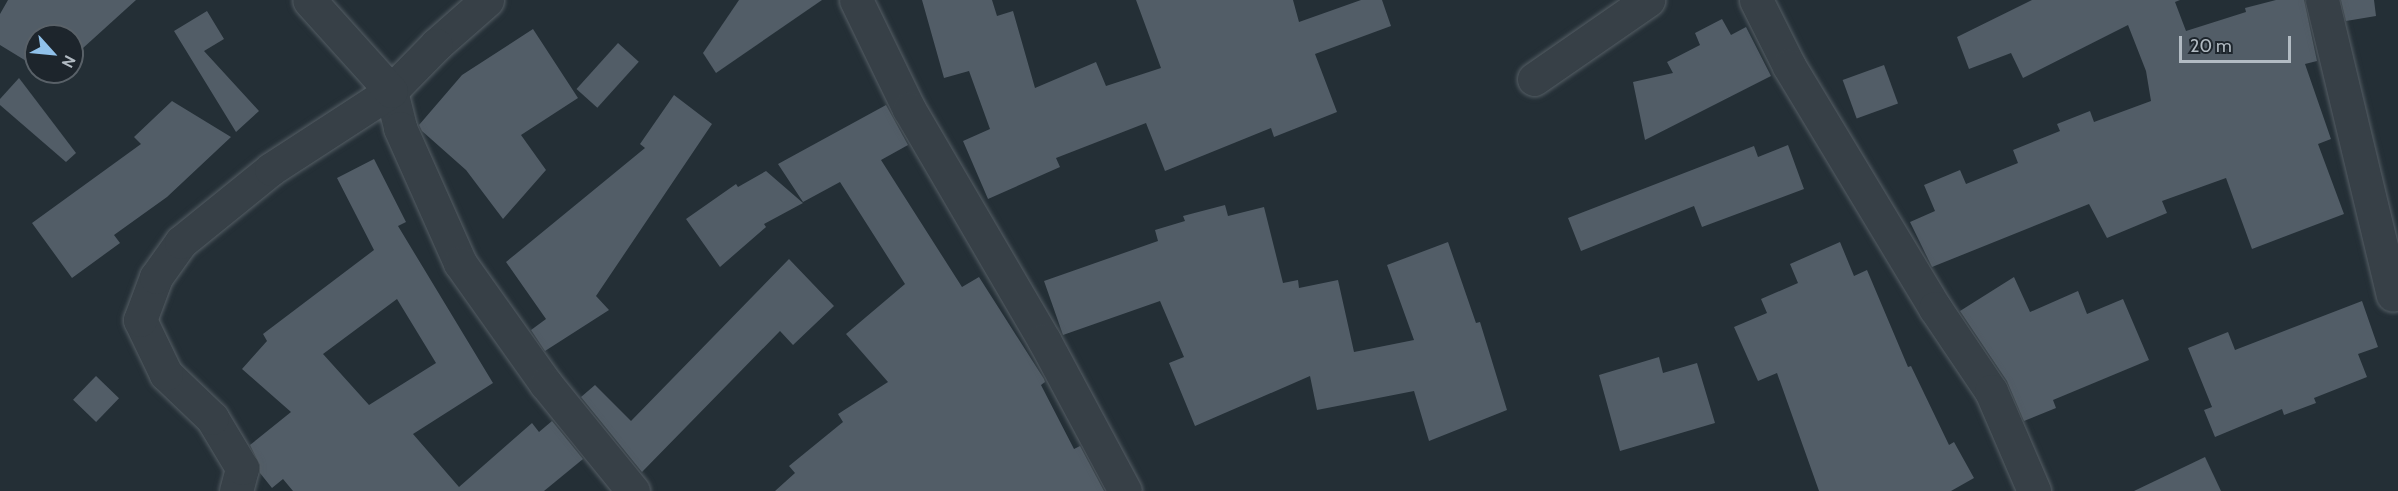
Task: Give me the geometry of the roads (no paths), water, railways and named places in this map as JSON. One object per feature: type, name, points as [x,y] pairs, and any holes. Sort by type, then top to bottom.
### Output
[{"type":"street","points":[[309,0],[391,91],[400,128],[460,263],[546,384],[633,491]]},
{"type":"street","points":[[237,490],[242,468],[212,418],[166,374],[140,320],[156,277],[181,242],[271,169],[391,91],[488,0]]},
{"type":"street","points":[[856,0],[909,109],[1044,340],[1125,491]]},
{"type":"street","points":[[1534,79],[1648,0]]},
{"type":"street","points":[[1756,0],[1789,66],[1935,308],[1991,391],[2034,491]]},
{"type":"street","points":[[2322,0],[2393,295]]}]
